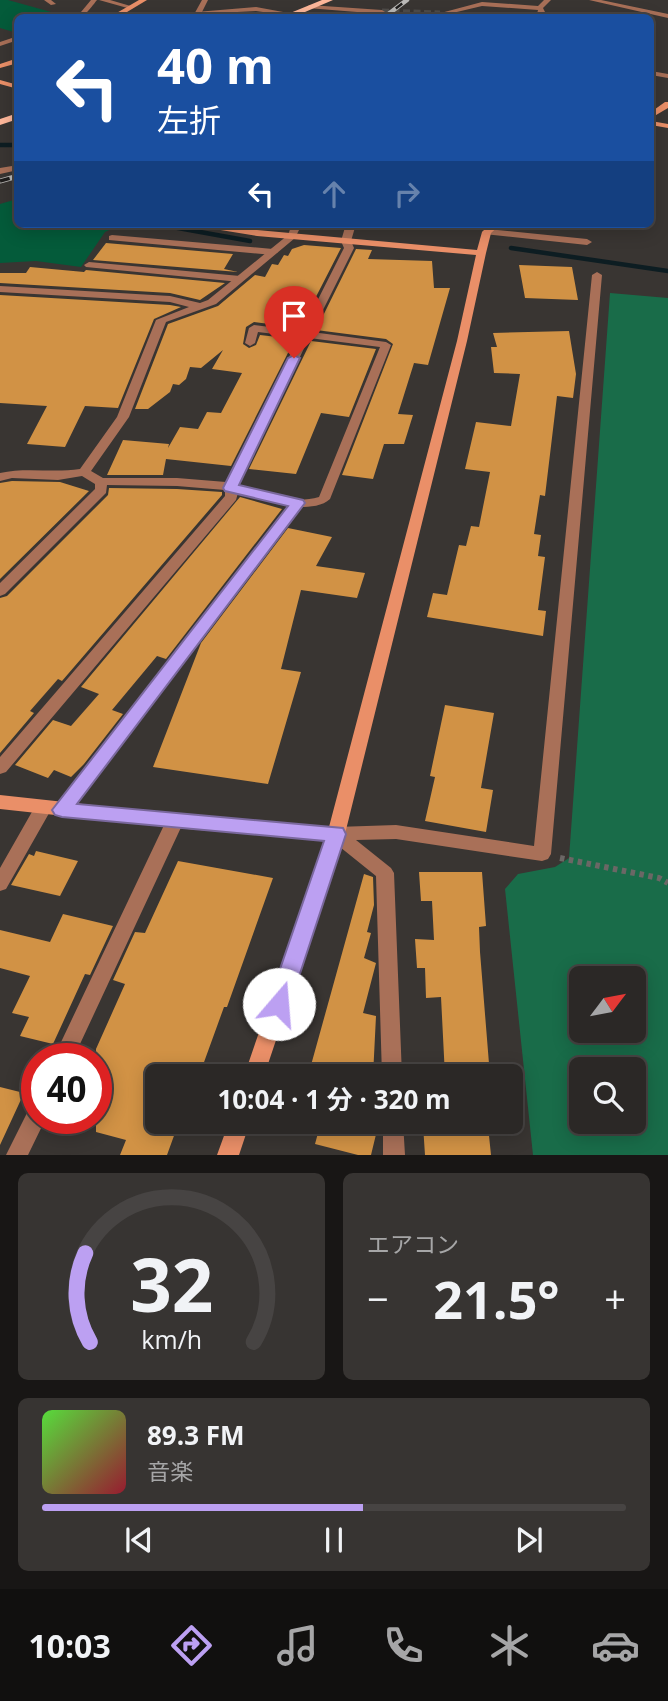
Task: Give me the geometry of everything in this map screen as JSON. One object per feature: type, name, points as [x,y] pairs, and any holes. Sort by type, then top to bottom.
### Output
[{"type":"main road","points":[[292,14],[328,0]]},
{"type":"street","points":[[81,14],[94,0]]},
{"type":"street","points":[[102,0],[131,7]]},
{"type":"street","points":[[118,14],[144,0]]},
{"type":"street","points":[[440,14],[482,4],[540,8],[548,0]]},
{"type":"street","points":[[592,0],[668,16]]},
{"type":"street","points":[[650,3],[668,7]]},
{"type":"street","points":[[309,8],[382,12]]},
{"type":"street","points":[[540,8],[541,14]]},
{"type":"street","points":[[207,14],[256,9],[277,14]]},
{"type":"street","points":[[354,14],[357,11]]},
{"type":"street","points":[[232,228],[481,253]]},
{"type":"street","points":[[84,472],[123,417],[161,320],[212,302],[292,236],[295,228]]},
{"type":"street","points":[[0,768],[231,497],[230,488],[349,248],[346,241],[350,228]]},
{"type":"street","points":[[258,1064],[336,834],[462,341],[481,253],[492,228],[587,242]]},
{"type":"street","points":[[112,238],[273,252]]},
{"type":"street","points":[[89,265],[240,279]]},
{"type":"street","points":[[0,802],[175,821],[336,834],[396,832],[542,855],[597,275]]},
{"type":"street","points":[[0,289],[170,299],[200,306]]},
{"type":"street","points":[[0,477],[12,474],[58,476],[84,472],[101,482],[116,480],[216,485],[298,503],[313,504],[324,499],[386,345],[254,328],[250,343]]},
{"type":"street","points":[[0,591],[101,490],[101,482]]},
{"type":"street","points":[[62,810],[298,503]]},
{"type":"street","points":[[0,884],[43,808]]},
{"type":"street","points":[[71,1043],[175,821]]},
{"type":"street","points":[[336,834],[385,873],[392,1064]]},
{"type":"street","points":[[17,1155],[27,1134]]},
{"type":"street","points":[[228,1155],[235,1134]]},
{"type":"street","points":[[393,1134],[394,1155]]},
{"type":"path","points":[[542,855],[659,878],[668,883]]},
{"type":"green space","points":[[0,0],[58,14],[14,14],[14,32],[0,28]]},
{"type":"green space","points":[[14,200],[14,228],[114,228],[105,232],[81,267],[36,261],[0,263],[0,204]]},
{"type":"green space","points":[[610,293],[668,298],[668,1155],[533,1155],[505,889],[518,874],[555,867],[569,858]]},
{"type":"building","points":[[106,243],[233,254],[224,269],[238,272],[93,260]]},
{"type":"building","points":[[304,245],[341,248],[300,328],[254,322],[246,327],[243,344],[249,348],[256,345],[260,335],[295,339],[231,466],[166,459],[163,475],[107,475],[123,440],[169,444],[168,448],[180,427],[198,429],[207,412],[221,413],[242,373],[212,369],[223,350],[201,368],[190,367],[186,379],[179,385],[173,384],[170,392],[148,409],[135,409],[168,324],[218,306],[255,275],[265,277],[272,264],[278,265],[292,249]]},
{"type":"building","points":[[356,249],[372,250],[368,259],[432,261],[434,288],[450,288],[428,365],[414,363],[398,414],[413,415],[404,444],[384,444],[373,479],[342,475],[393,344],[386,339],[316,330]]},
{"type":"building","points":[[519,265],[572,267],[578,300],[525,298]]},
{"type":"building","points":[[30,267],[225,283],[200,300],[170,293],[0,283],[0,273],[26,273]]},
{"type":"building","points":[[0,295],[181,307],[154,319],[118,408],[85,406],[65,447],[27,444],[47,406],[0,403]]},
{"type":"building","points":[[569,331],[576,374],[573,398],[557,396],[545,496],[540,495],[534,534],[541,535],[538,556],[545,557],[538,610],[546,611],[543,636],[427,617],[433,593],[447,595],[459,545],[466,546],[471,526],[479,527],[490,472],[465,469],[476,422],[511,426],[520,374],[494,373],[491,347],[497,347],[493,333]]},
{"type":"building","points":[[311,341],[376,349],[349,417],[321,413],[296,474],[249,469]]},
{"type":"building","points":[[60,482],[89,491],[0,579],[0,483]]},
{"type":"building","points":[[109,488],[177,489],[222,492],[222,495],[62,681],[58,679],[30,711],[34,713],[0,753],[0,598],[7,596],[108,495]]},
{"type":"building","points":[[240,497],[282,509],[166,659],[157,656],[112,710],[123,714],[84,764],[71,777],[54,770],[48,778],[15,765],[53,720],[71,726],[99,694],[81,687]]},
{"type":"building","points":[[288,528],[332,537],[316,566],[365,573],[357,598],[301,590],[281,669],[301,672],[268,784],[153,767],[201,643]]},
{"type":"building","points":[[445,705],[494,713],[481,788],[493,790],[486,832],[425,821],[435,777],[430,776]]},
{"type":"building","points":[[36,851],[78,861],[60,896],[11,885],[29,854],[34,856]]},
{"type":"building","points":[[178,861],[273,878],[227,1007],[224,1007],[203,1064],[145,1064],[145,1134],[175,1134],[167,1155],[120,1155],[126,1140],[104,1134],[112,1134],[112,1043],[99,1043],[125,984],[113,980],[135,932],[145,933]]},
{"type":"building","points":[[419,872],[482,872],[486,926],[479,927],[489,1064],[444,1064],[441,997],[426,998],[425,968],[417,968],[415,939],[434,940],[432,901],[421,901]]},
{"type":"building","points":[[364,874],[373,877],[374,905],[367,932],[371,933],[364,958],[376,963],[363,1013],[376,1016],[374,1064],[311,1064]]},
{"type":"building","points":[[63,914],[113,926],[90,975],[85,974],[53,1043],[20,1036],[29,1017],[12,1013],[30,976],[0,968],[0,930],[50,942]]},
{"type":"building","points":[[0,1087],[21,1092],[21,1100],[0,1145]]},
{"type":"building","points":[[318,1134],[376,1134],[371,1155],[358,1155],[315,1144]]},
{"type":"building","points":[[424,1134],[489,1134],[491,1155],[425,1155]]},
{"type":"waterway","points":[[0,145],[14,145]]},
{"type":"waterway","points":[[178,228],[250,241]]},
{"type":"waterway","points":[[511,248],[668,271]]},
{"type":"tunnel","points":[[382,12],[440,14]]},
{"type":"railway","points":[[388,14],[407,0]]},
{"type":"railway","points":[[0,181],[14,177]]},
{"type":"route","points":[[279,1004],[336,834],[62,810],[298,503],[230,488],[294,358]]}]
